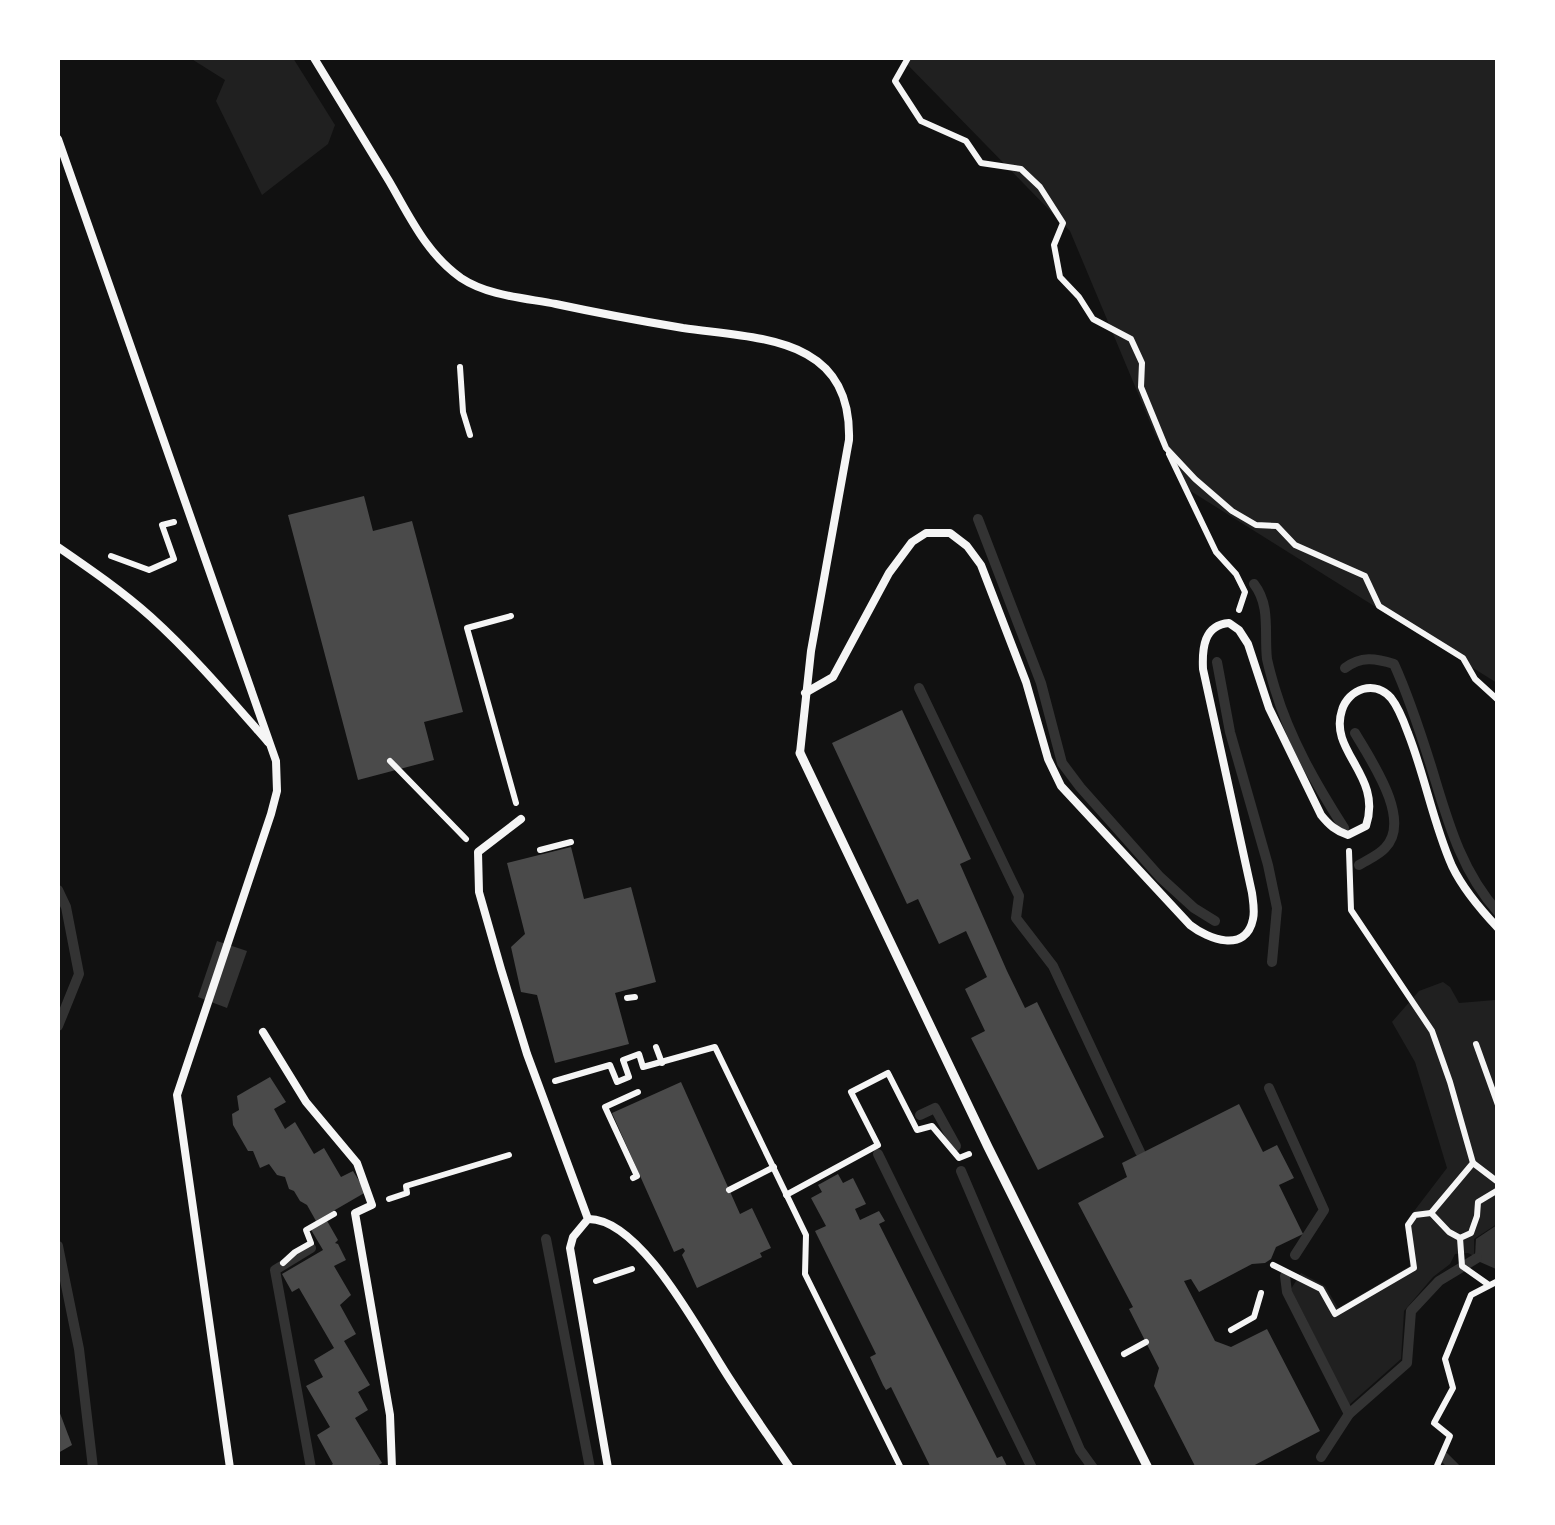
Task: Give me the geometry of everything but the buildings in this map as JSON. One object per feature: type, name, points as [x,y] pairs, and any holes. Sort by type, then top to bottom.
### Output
[{"type":"street","points":[[800,753],[988,1147],[1148,1468]]},
{"type":"lane","points":[[314,58],[433,254],[470,284],[502,294],[683,328],[756,336],[805,354],[831,373],[848,409],[850,440],[805,692],[800,753]]},
{"type":"lane","points":[[58,139],[276,761],[278,791],[177,1095],[230,1468]]},
{"type":"lane","points":[[805,692],[833,677],[889,573],[912,542],[926,533],[950,533],[967,546],[981,565],[1026,682],[1048,759],[1061,786],[1190,925],[1208,938],[1227,941],[1249,928],[1254,915],[1203,662],[1208,633],[1217,624],[1234,625],[1248,644],[1269,708],[1321,815],[1331,827],[1348,835],[1366,826],[1370,798],[1361,772],[1345,746],[1340,718],[1348,698],[1358,691],[1372,688],[1386,693],[1396,705],[1418,758],[1454,868],[1465,889],[1498,928]]},
{"type":"lane","points":[[58,547],[155,620],[271,746]]},
{"type":"lane","points":[[521,819],[478,852],[479,892],[526,1054],[588,1219]]},
{"type":"lane","points":[[264,1032],[306,1102],[357,1164],[372,1204],[355,1213],[390,1415],[392,1468]]},
{"type":"lane","points":[[588,1219],[610,1224],[653,1262],[790,1468]]},
{"type":"lane","points":[[588,1219],[573,1236],[570,1248],[608,1468]]},
{"type":"path","points":[[908,58],[895,81],[921,121],[966,142],[982,163],[1020,169],[1040,187],[1062,223],[1054,245],[1060,277],[1092,319],[1131,339],[1142,363],[1141,387],[1166,448],[1216,552],[1236,574],[1244,592],[1234,625]]},
{"type":"path","points":[[460,367],[463,412],[470,435]]},
{"type":"path","points":[[1166,448],[1195,479],[1256,526],[1278,526],[1296,545],[1365,576],[1379,606],[1462,658],[1475,679],[1498,700]]},
{"type":"path","points":[[102,553],[149,570],[174,560],[162,525]]},
{"type":"path","points":[[511,616],[467,628],[521,819]]},
{"type":"path","points":[[390,761],[478,852]]},
{"type":"path","points":[[1272,1264],[1321,1290],[1335,1314],[1414,1268],[1408,1225],[1415,1215],[1431,1213],[1473,1163],[1432,1031],[1350,910],[1348,835]]},
{"type":"path","points":[[540,850],[572,842]]},
{"type":"path","points":[[1476,1044],[1498,1105]]},
{"type":"path","points":[[656,1047],[662,1062]]},
{"type":"path","points":[[540,1086],[610,1065],[617,1082],[629,1078],[623,1060],[638,1054],[643,1068],[715,1047],[806,1235],[804,1274],[901,1468]]},
{"type":"path","points":[[786,1195],[878,1144],[851,1092],[888,1073],[917,1130],[932,1126],[959,1158],[988,1147]]},
{"type":"path","points":[[633,1178],[636,1176],[605,1107],[638,1092]]},
{"type":"path","points":[[372,1204],[407,1193],[406,1186],[509,1155]]},
{"type":"path","points":[[1473,1163],[1498,1182]]},
{"type":"path","points":[[729,1190],[774,1167]]},
{"type":"path","points":[[1460,1238],[1470,1233],[1478,1216],[1478,1202],[1498,1190]]},
{"type":"path","points":[[1431,1213],[1460,1238]]},
{"type":"path","points":[[283,1264],[312,1243],[306,1230],[334,1214]]},
{"type":"path","points":[[1460,1238],[1462,1266],[1489,1286]]},
{"type":"path","points":[[576,1288],[653,1262]]},
{"type":"path","points":[[1436,1468],[1450,1436],[1434,1422],[1453,1388],[1445,1359],[1471,1295],[1498,1281]]},
{"type":"path","points":[[1231,1330],[1254,1318],[1261,1293]]},
{"type":"path","points":[[1124,1354],[1146,1342]]},
{"type":"shaded area","points":[[190,58],[293,58],[335,125],[328,144],[262,195],[216,101],[225,80]]},
{"type":"shaded area","points":[[901,58],[1497,58],[1497,683],[1189,490],[1155,434],[1070,231]]},
{"type":"shaded area","points":[[217,941],[247,951],[227,1008],[198,997]]},
{"type":"shaded area","points":[[1443,982],[1459,1003],[1495,1000],[1498,1008],[1497,1224],[1474,1239],[1474,1256],[1455,1254],[1404,1311],[1401,1359],[1349,1405],[1291,1289],[1301,1273],[1325,1286],[1338,1308],[1410,1266],[1405,1223],[1447,1168],[1415,1062],[1392,1022],[1419,991]]},
{"type":"shaded area","points":[[1497,1225],[1496,1269],[1475,1256],[1476,1239]]},
{"type":"waterway","points":[[978,519],[1041,683],[1062,763],[1160,877],[1215,921]]},
{"type":"waterway","points":[[1254,584],[1263,601],[1267,659],[1281,708],[1305,761],[1344,828]]},
{"type":"waterway","points":[[1345,668],[1368,659],[1394,664],[1456,843],[1474,879],[1498,912]]},
{"type":"waterway","points":[[1217,662],[1230,732],[1277,908],[1272,962]]},
{"type":"waterway","points":[[919,688],[1019,896],[1016,918],[1053,966],[1140,1152]]},
{"type":"waterway","points":[[1355,733],[1386,790],[1394,822],[1385,848],[1359,865]]},
{"type":"waterway","points":[[58,890],[66,907],[79,974],[58,1026]]},
{"type":"waterway","points":[[1269,1088],[1324,1210],[1295,1255]]},
{"type":"waterway","points":[[920,1115],[935,1108],[956,1146]]},
{"type":"waterway","points":[[878,1154],[1032,1468]]},
{"type":"waterway","points":[[961,1171],[1080,1450],[1093,1468]]},
{"type":"waterway","points":[[546,1239],[590,1468]]},
{"type":"waterway","points":[[58,1246],[79,1349],[93,1468]]},
{"type":"waterway","points":[[311,1248],[275,1270],[311,1468]]},
{"type":"waterway","points":[[1321,1457],[1349,1414],[1407,1363],[1411,1311],[1439,1281],[1477,1258]]},
{"type":"waterway","points":[[1285,1276],[1287,1292],[1349,1414]]},
{"type":"waterway","points":[[1444,1457],[1455,1468]]}]
